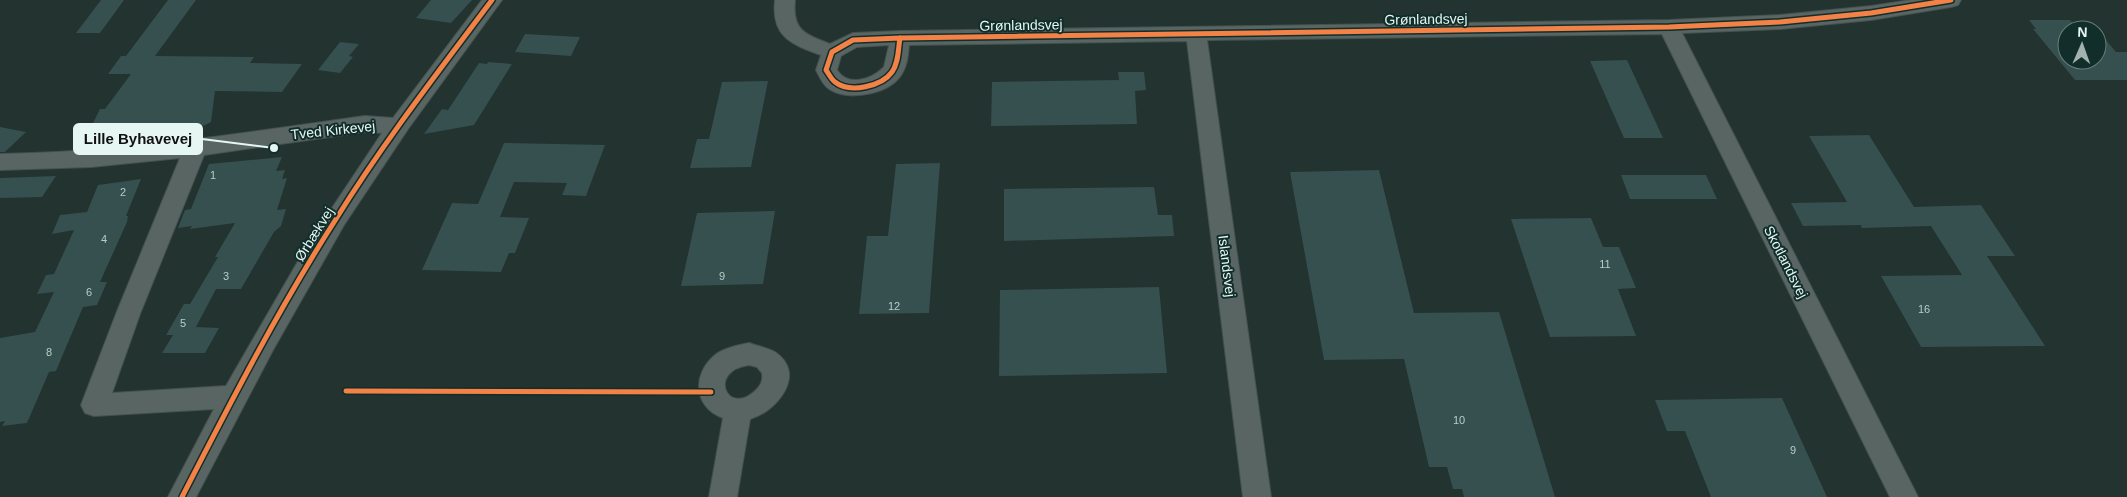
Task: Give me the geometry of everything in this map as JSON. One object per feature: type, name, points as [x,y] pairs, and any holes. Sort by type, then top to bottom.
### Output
[{"type":"street","name":"Ørbækvej","points":[[182,497],[233,397],[316,250],[398,126],[492,0]]},
{"type":"street","points":[[786,0],[783,12],[787,28],[800,39],[832,52],[826,70],[836,84],[854,88],[878,84],[892,74],[897,62],[900,38]]},
{"type":"street","name":"Grønlandsvej","points":[[832,52],[853,40],[900,38],[1669,27],[1780,22],[1871,13],[1951,0]]},
{"type":"street","name":"Skotlandsvej","points":[[1669,27],[1904,497]]},
{"type":"street","name":"Islandsvej","points":[[1196,34],[1257,497]]},
{"type":"street","name":"Tved Kirkevej","points":[[0,162],[46,163],[196,147],[365,124],[398,126]]},
{"type":"street","points":[[196,147],[128,314],[94,405],[233,397]]},
{"type":"street","points":[[723,497],[738,410]]},
{"type":"building","points":[[101,0],[124,0],[100,33],[76,33]]},
{"type":"building","points":[[168,0],[196,0],[155,56],[254,57],[250,63],[302,64],[282,92],[215,91],[211,122],[205,125],[169,134],[148,133],[144,140],[90,146],[95,134],[87,135],[100,109],[105,109],[131,74],[108,74],[121,56],[126,56]]},
{"type":"building","points":[[431,0],[472,0],[451,23],[416,18]]},
{"type":"building","points":[[2029,20],[2057,20],[2057,58],[2033,29],[2036,29]]},
{"type":"building","points":[[525,34],[580,37],[571,56],[515,52]]},
{"type":"building","points":[[2107,41],[2116,52],[2127,52],[2127,80],[2075,80],[2067,70],[2107,70]]},
{"type":"building","points":[[340,42],[359,44],[349,56],[353,57],[340,73],[318,70]]},
{"type":"building","points":[[1627,60],[1663,138],[1624,138],[1590,61]]},
{"type":"building","points":[[488,62],[512,64],[474,125],[424,134],[442,109],[448,110],[479,63],[487,64]]},
{"type":"building","points":[[1118,72],[1144,72],[1146,90],[1135,91],[1137,124],[991,126],[992,82],[1119,80]]},
{"type":"building","points":[[768,81],[751,167],[690,168],[697,139],[709,139],[722,82]]},
{"type":"building","points":[[0,127],[26,132],[5,152],[0,152]]},
{"type":"building","points":[[1869,135],[1914,207],[1981,205],[2015,256],[1987,256],[2045,346],[1921,347],[1881,276],[1962,275],[1931,226],[1862,228],[1861,225],[1803,226],[1791,203],[1847,202],[1809,136]]},
{"type":"building","points":[[504,143],[605,145],[586,196],[562,195],[567,183],[514,182],[500,217],[529,218],[515,253],[509,253],[501,272],[422,270],[452,203],[478,204]]},
{"type":"building","points":[[282,157],[276,171],[285,170],[282,179],[287,178],[277,210],[286,209],[281,226],[274,232],[241,289],[216,289],[196,327],[219,328],[205,353],[162,353],[173,335],[166,335],[184,304],[190,304],[218,257],[215,257],[235,223],[190,229],[192,226],[178,228],[185,210],[191,209],[209,164]]},
{"type":"building","points":[[940,163],[929,313],[859,314],[867,236],[888,236],[896,164]]},
{"type":"building","points":[[1379,170],[1414,313],[1499,312],[1555,497],[1464,497],[1462,489],[1453,489],[1447,467],[1429,467],[1404,359],[1324,360],[1290,172]]},
{"type":"building","points":[[1621,175],[1706,175],[1717,199],[1630,199]]},
{"type":"building","points":[[56,176],[42,197],[0,198],[0,178]]},
{"type":"building","points":[[141,179],[126,216],[128,216],[127,222],[100,282],[107,282],[97,305],[83,307],[56,371],[49,372],[27,423],[2,426],[5,421],[0,422],[0,338],[35,332],[54,292],[37,294],[46,275],[54,274],[74,230],[52,234],[60,215],[87,212],[98,185]]},
{"type":"building","points":[[1154,187],[1158,215],[1172,215],[1174,236],[1004,241],[1004,189]]},
{"type":"building","points":[[775,211],[763,284],[681,286],[697,213]]},
{"type":"building","points":[[1591,218],[1603,247],[1619,247],[1636,288],[1618,289],[1636,336],[1550,337],[1511,219]]},
{"type":"building","points":[[1159,287],[1167,373],[999,376],[1000,290]]},
{"type":"building","points":[[1782,398],[1827,497],[1711,497],[1685,431],[1667,431],[1655,400]]},
{"type":"cycle path","points":[[182,497],[264,342],[336,218],[401,123],[492,0]]},
{"type":"cycle path","points":[[900,38],[894,68],[888,77],[881,81],[865,86],[841,86],[832,79],[826,70],[832,52],[853,40],[900,38],[1669,27],[1780,22],[1871,13],[1951,0]]},
{"type":"cycle path","points":[[346,391],[711,392]]},
{"type":"place","name":"Lille Byhavevej","points":[[274,148]]}]
